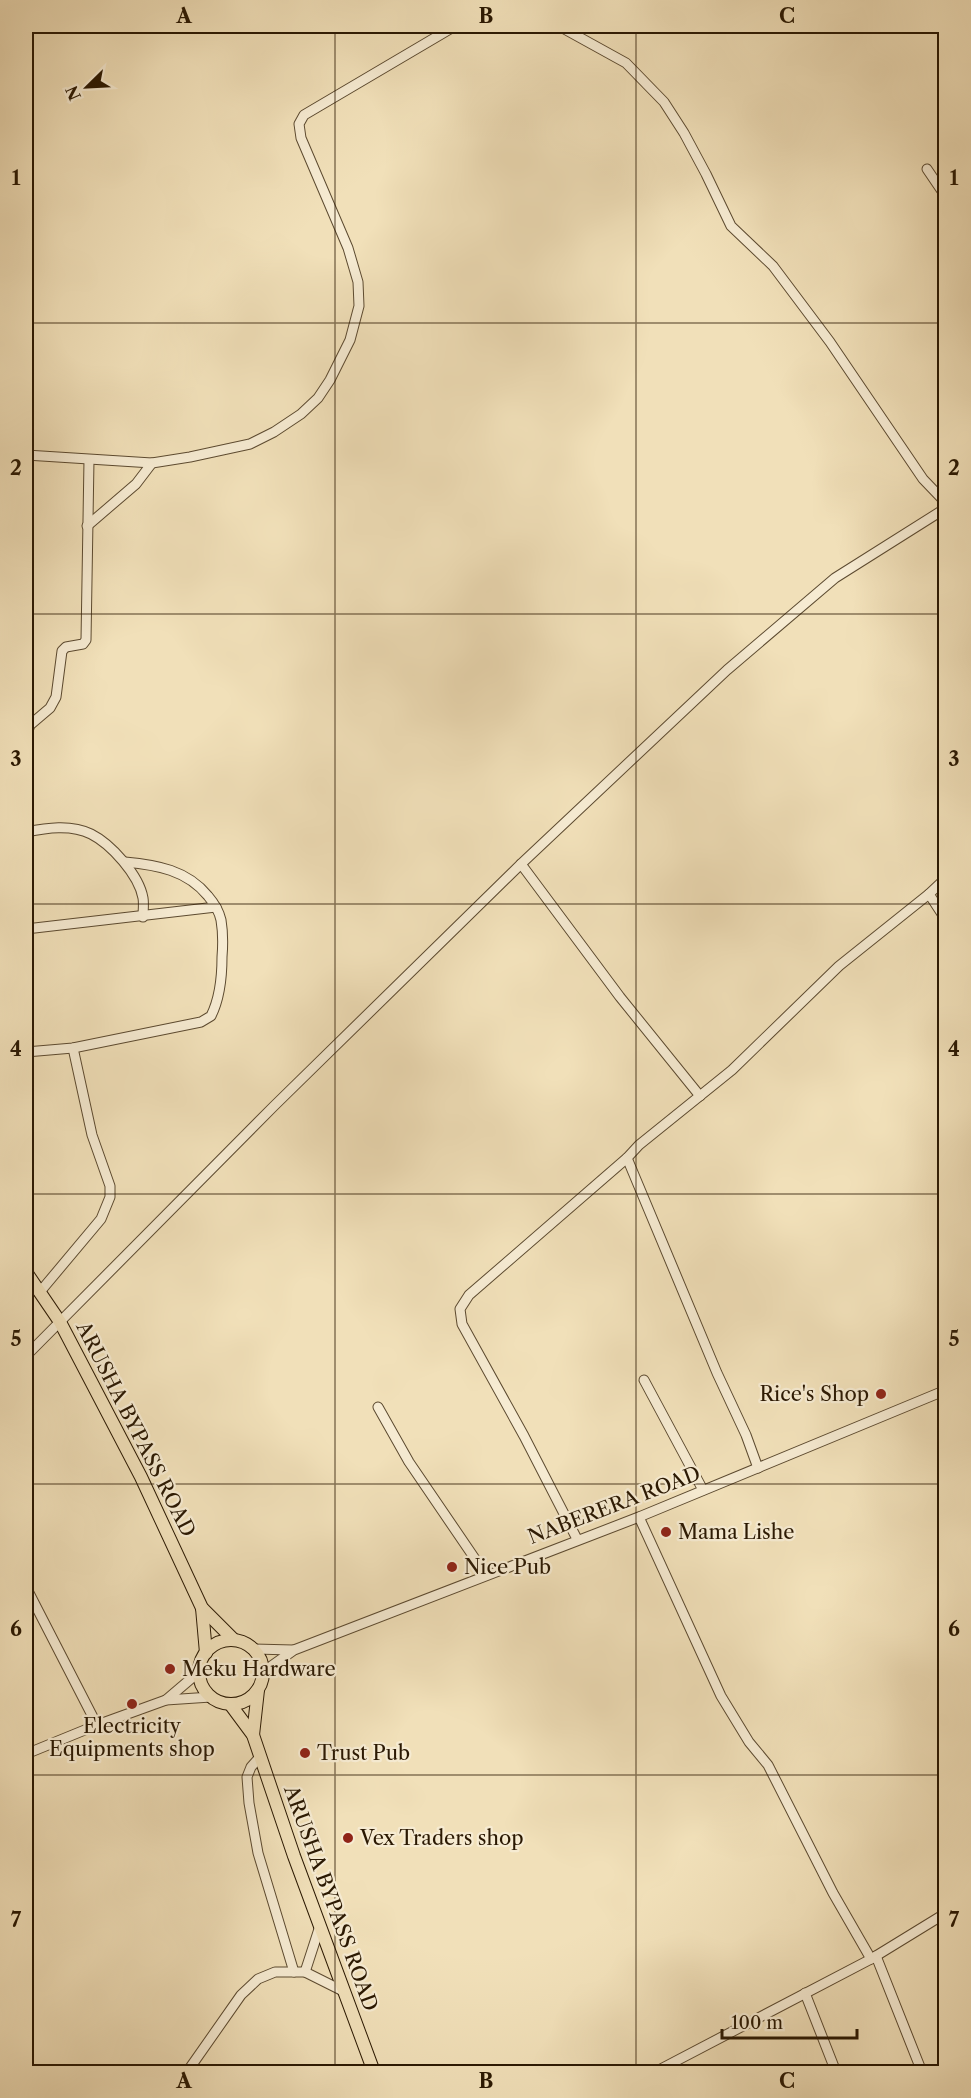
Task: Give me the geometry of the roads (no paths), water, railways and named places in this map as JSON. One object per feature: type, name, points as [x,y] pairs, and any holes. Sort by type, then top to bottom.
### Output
[{"type":"main road","name":"ARUSHA BYPASS ROAD","points":[[26,1272],[60,1322],[141,1477],[202,1608],[206,1653],[201,1661],[200,1671]]},
{"type":"main road","name":"ARUSHA BYPASS ROAD","points":[[202,1608],[234,1640],[254,1649]]},
{"type":"main road","points":[[206,1653],[223,1641],[234,1640]]},
{"type":"main road","points":[[254,1649],[262,1664],[263,1672]]},
{"type":"main road","points":[[200,1671],[205,1690],[220,1702],[241,1703],[258,1690]]},
{"type":"main road","name":"ARUSHA BYPASS ROAD","points":[[263,1672],[258,1690],[253,1735],[259,1758],[374,2073]]},
{"type":"main road","name":"ARUSHA BYPASS ROAD","points":[[230,1704],[253,1735]]},
{"type":"street","points":[[26,455],[153,463],[211,453],[250,444],[274,432],[301,414],[318,398],[330,380],[350,339],[359,306],[358,282],[348,248],[302,138],[299,124],[303,115],[455,26]]},
{"type":"street","points":[[559,26],[626,63],[664,102],[701,164],[731,226],[773,266],[830,342],[923,479],[945,502]]},
{"type":"street","points":[[927,169],[945,197]]},
{"type":"street","points":[[26,736],[30,725],[50,708],[56,697],[62,651],[66,647],[85,642],[89,460]]},
{"type":"street","points":[[87,525],[136,484],[153,463]]},
{"type":"street","points":[[26,1356],[274,1106],[521,864],[726,670],[813,595],[861,560],[945,508]]},
{"type":"street","points":[[26,832],[52,828],[75,829],[90,833],[106,844],[125,862],[140,887],[144,900],[143,917]]},
{"type":"street","points":[[26,1052],[73,1048],[201,1022],[212,1016],[220,990],[223,938],[221,918],[216,907],[198,884],[179,873],[153,865],[125,862]]},
{"type":"street","points":[[521,864],[620,997],[700,1096]]},
{"type":"street","points":[[577,1539],[524,1436],[462,1324],[460,1309],[469,1295],[627,1158],[639,1145],[732,1070],[839,966],[929,894],[945,878]]},
{"type":"street","points":[[929,894],[945,920]]},
{"type":"street","points":[[26,930],[216,907]]},
{"type":"street","points":[[39,1293],[102,1218],[110,1197],[110,1186],[92,1135],[73,1048]]},
{"type":"street","points":[[627,1158],[758,1468]]},
{"type":"street","points":[[644,1380],[703,1490]]},
{"type":"street","name":"NABERERA ROAD","points":[[263,1672],[294,1650],[639,1517],[945,1390]]},
{"type":"street","points":[[378,1407],[409,1462],[486,1575]]},
{"type":"street","points":[[639,1517],[732,1717],[772,1772],[833,1893],[873,1958],[922,2073]]},
{"type":"street","points":[[26,1587],[97,1725]]},
{"type":"street","name":"NABERERA ROAD","points":[[254,1649],[294,1650]]},
{"type":"street","points":[[166,1700],[200,1671]]},
{"type":"street","points":[[26,1754],[166,1700],[212,1697]]},
{"type":"street","points":[[259,1758],[251,1767],[247,1777],[251,1813],[258,1853],[294,1972]]},
{"type":"street","points":[[655,2073],[873,1958],[945,1913]]},
{"type":"street","points":[[305,1972],[321,1924]]},
{"type":"street","points":[[187,2073],[246,1988],[258,1979],[275,1972],[305,1972],[343,1991]]},
{"type":"street","points":[[805,1992],[836,2073]]},
{"type":"place","name":"Rice's Shop","points":[[881,1394]]},
{"type":"place","name":"Mama Lishe","points":[[666,1532]]},
{"type":"place","name":"Nice Pub","points":[[452,1567]]},
{"type":"place","name":"Meku Hardware","points":[[170,1669]]},
{"type":"place","name":"Electricity Equipments shop","points":[[132,1704]]},
{"type":"place","name":"Trust Pub","points":[[305,1753]]},
{"type":"place","name":"Vex Traders shop","points":[[348,1838]]}]
